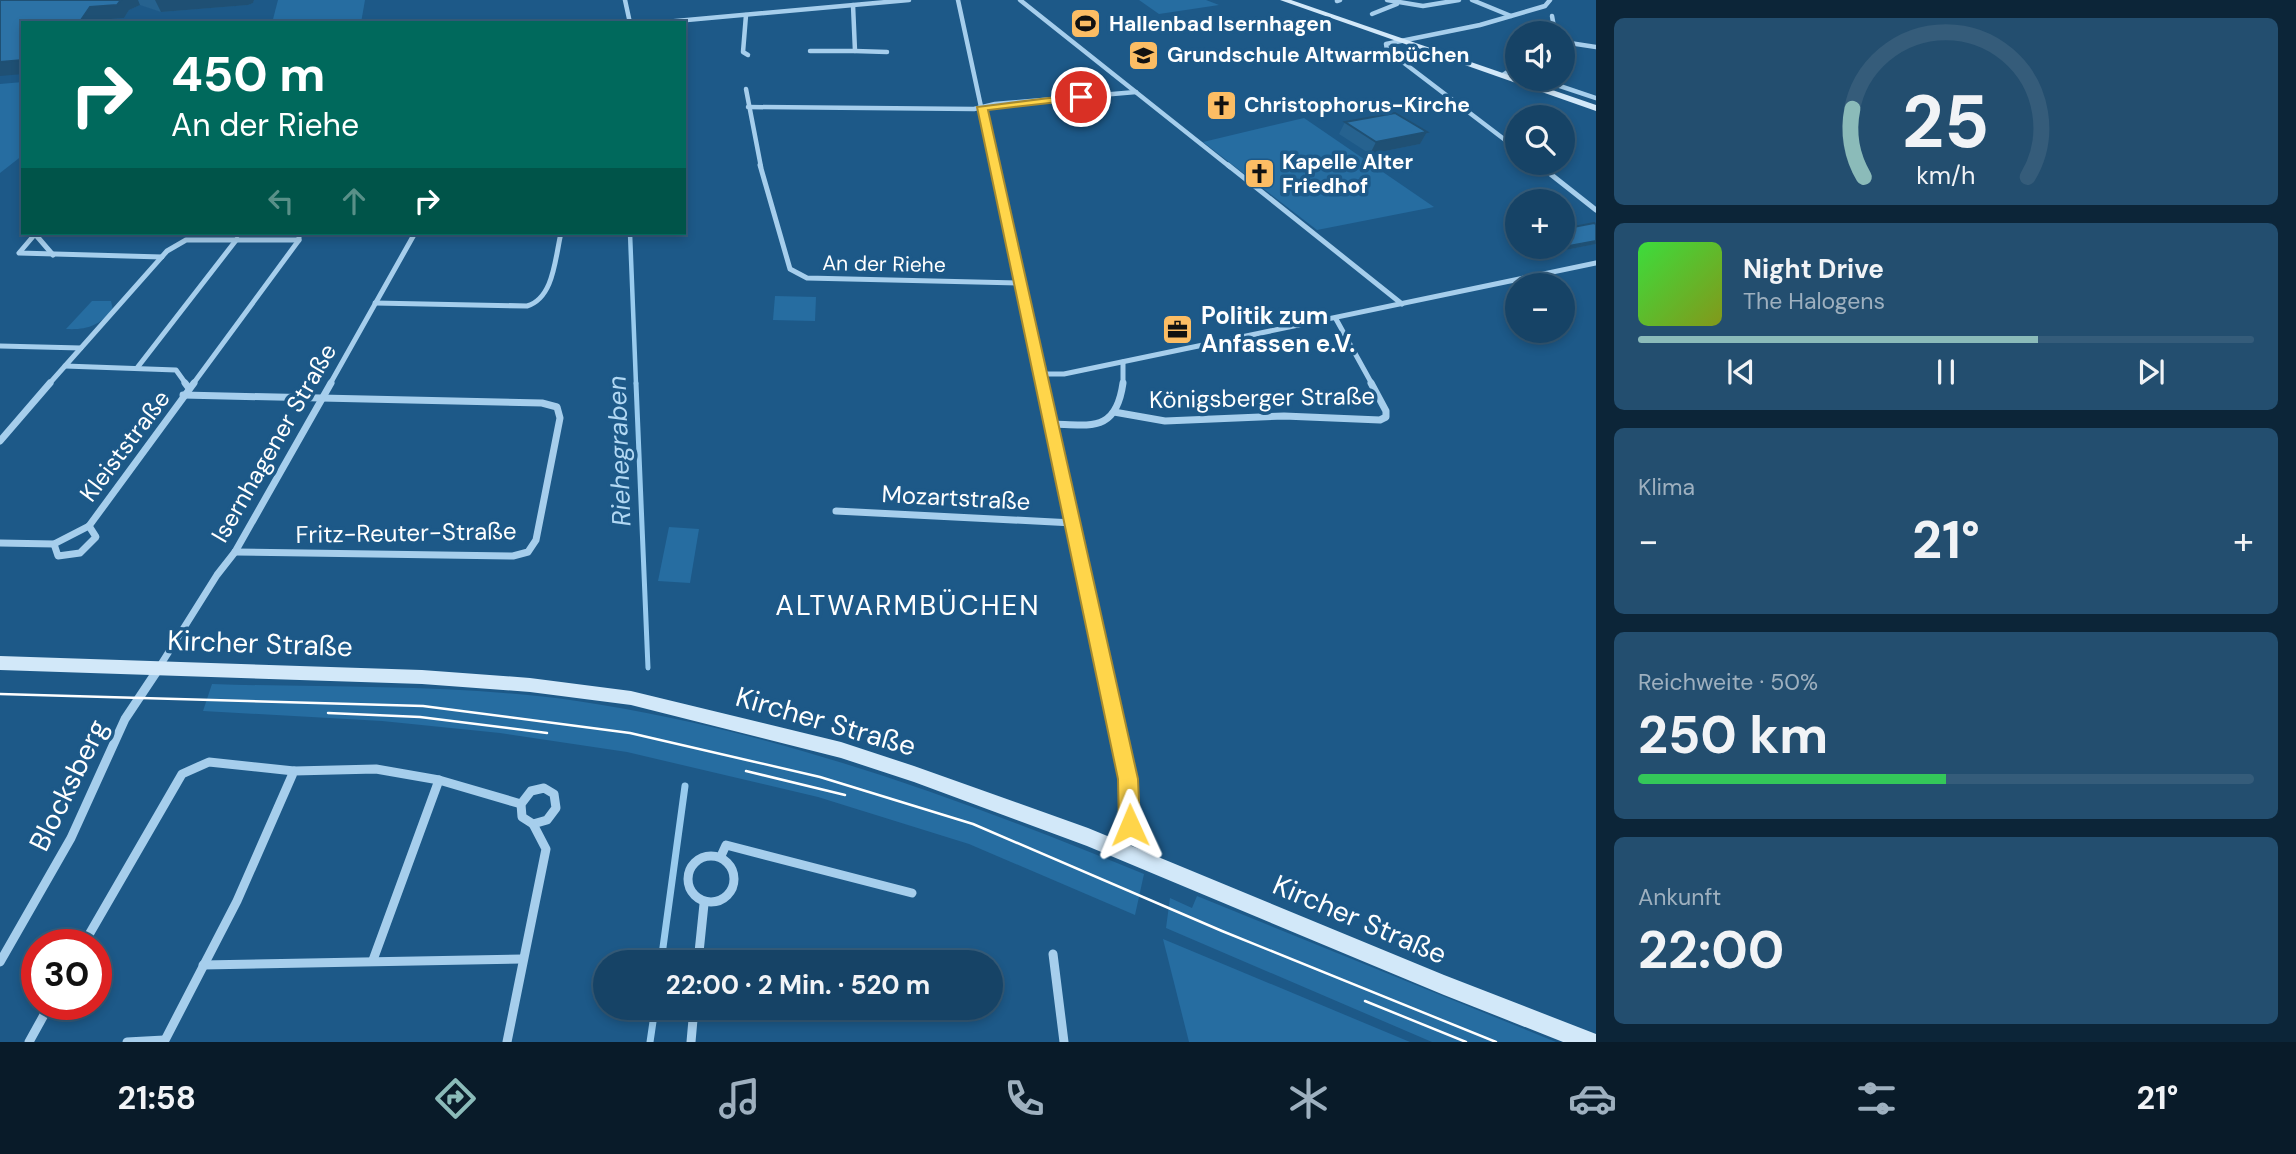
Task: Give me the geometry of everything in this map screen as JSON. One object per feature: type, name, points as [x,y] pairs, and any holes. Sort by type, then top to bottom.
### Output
[{"type":"main road","points":[[1284,0],[1596,108]]},
{"type":"main road","name":"Kircher Straße","points":[[0,663],[422,677],[530,685],[631,698],[841,750],[1125,852],[1444,985],[1590,1042]]},
{"type":"street","points":[[625,0],[630,21]]},
{"type":"street","points":[[677,21],[909,0]]},
{"type":"street","points":[[958,0],[1128,779],[1130,825],[1125,852]]},
{"type":"street","points":[[1020,0],[1402,304]]},
{"type":"street","points":[[1387,0],[1398,4],[1433,7],[1459,0]]},
{"type":"street","points":[[1472,0],[1512,16]]},
{"type":"street","points":[[1505,140],[1387,50],[1389,41],[1405,41],[1512,16],[1545,6],[1550,0]]},
{"type":"street","points":[[1372,14],[1398,4]]},
{"type":"street","points":[[853,5],[855,51]]},
{"type":"street","points":[[746,15],[748,19],[743,52],[748,55]]},
{"type":"street","points":[[1552,16],[1553,21]]},
{"type":"street","points":[[1392,53],[1405,41]]},
{"type":"street","points":[[1575,44],[1596,47]]},
{"type":"street","points":[[810,51],[887,52]]},
{"type":"street","name":"An der Riehe","points":[[746,89],[754,144],[790,268],[797,275],[820,279],[1020,283]]},
{"type":"street","points":[[1575,91],[1596,98]]},
{"type":"street","points":[[748,107],[982,107],[1136,92]]},
{"type":"street","points":[[1551,175],[1596,210]]},
{"type":"street","points":[[34,235],[19,253],[162,257]]},
{"type":"street","points":[[38,235],[53,255]]},
{"type":"street","points":[[0,441],[162,257],[190,235]]},
{"type":"street","points":[[183,395],[255,301],[299,240],[299,235]]},
{"type":"street","name":"Isernhagener Straße","points":[[159,668],[217,575],[235,552],[414,235]]},
{"type":"street","points":[[374,303],[527,306],[540,302],[546,293],[560,235]]},
{"type":"street","points":[[137,368],[237,239]]},
{"type":"street","points":[[186,240],[299,240]]},
{"type":"street","name":"Königsberger Straße","points":[[1040,374],[1064,374],[1596,263]]},
{"type":"street","name":"Königsberger Straße","points":[[1114,412],[1141,419],[1211,422],[1253,416],[1380,420],[1386,417],[1386,411],[1336,319]]},
{"type":"street","points":[[0,346],[81,348]]},
{"type":"street","name":"Königsberger Straße","points":[[1051,424],[1097,425],[1114,412],[1126,380],[1123,362]]},
{"type":"street","points":[[65,366],[176,370],[188,387]]},
{"type":"street","name":"Kleiststraße","points":[[0,543],[54,544],[89,526],[183,395],[322,399]]},
{"type":"street","name":"Fritz-Reuter-Straße","points":[[235,552],[513,556],[528,552],[536,540],[560,418],[557,407],[542,403],[322,399]]},
{"type":"street","name":"Mozartstraße","points":[[836,511],[1073,523]]},
{"type":"street","name":"Kleiststraße","points":[[54,544],[58,556],[72,557],[88,550],[96,537],[89,526]]},
{"type":"street","name":"Blocksberg","points":[[0,961],[71,838],[125,719],[159,668]]},
{"type":"street","points":[[92,929],[182,775],[209,762],[294,771],[376,769],[439,780],[521,804]]},
{"type":"street","points":[[127,1042],[164,1041],[237,901],[294,771]]},
{"type":"street","points":[[373,960],[439,780]]},
{"type":"street","points":[[508,1042],[522,959],[546,849],[533,824],[522,817],[521,804],[531,792],[544,788],[554,794],[556,808],[547,820],[533,824]]},
{"type":"street","points":[[721,856],[726,845],[912,893]]},
{"type":"street","points":[[708,855],[721,856],[733,868],[733,886],[722,901],[704,904],[692,895],[687,877],[696,861],[708,855]]},
{"type":"street","points":[[699,950],[704,904]]},
{"type":"street","points":[[1053,954],[1064,1042]]},
{"type":"street","points":[[203,965],[522,959]]},
{"type":"street","points":[[29,1042],[41,1020]]},
{"type":"street","points":[[691,1042],[693,1020]]},
{"type":"shaded area","points":[[278,0],[365,0],[361,21],[273,21]]},
{"type":"shaded area","points":[[1139,0],[1206,0],[1219,5],[1159,14]]},
{"type":"shaded area","points":[[21,82],[21,157],[0,173],[0,84]]},
{"type":"shaded area","points":[[1304,118],[1434,207],[1317,230],[1203,142]]},
{"type":"shaded area","points":[[775,296],[816,297],[815,321],[773,320]]},
{"type":"shaded area","points":[[92,301],[111,301],[113,310],[92,326],[66,329]]},
{"type":"shaded area","points":[[669,527],[699,529],[690,583],[658,581]]},
{"type":"shaded area","points":[[212,684],[441,689],[532,696],[577,701],[723,730],[866,770],[1006,819],[1144,874],[1135,915],[969,844],[818,797],[627,752],[500,733],[382,721],[203,711]]},
{"type":"shaded area","points":[[1197,896],[1556,1042],[1432,1042],[1166,928],[1170,898],[1192,908]]},
{"type":"shaded area","points":[[1163,939],[1410,1042],[1189,1042]]},
{"type":"building","points":[[0,0],[121,0],[117,5],[90,7],[80,21],[21,21],[21,60],[0,62]]},
{"type":"building","points":[[1395,113],[1427,132],[1376,142],[1345,122]]},
{"type":"building","points":[[1596,224],[1596,241],[1575,245],[1575,227]]},
{"type":"waterway","name":"Riehegraben","points":[[630,235],[636,384]]},
{"type":"waterway","name":"Riehegraben","points":[[636,383],[648,668]]},
{"type":"waterway","name":"Riehegraben","points":[[663,950],[685,786]]},
{"type":"waterway","name":"Riehegraben","points":[[650,1042],[653,1020]]},
{"type":"tram line","points":[[0,694],[423,706],[630,733],[820,777],[973,824],[1222,931],[1496,1042]]},
{"type":"tram line","points":[[328,713],[420,717],[547,733]]},
{"type":"tram line","points":[[746,771],[845,795]]},
{"type":"tram line","points":[[1365,1001],[1466,1042]]},
{"type":"place","name":"Hallenbad Isernhagen","points":[[1086,24]]},
{"type":"place","name":"Grundschule Altwarmbüchen","points":[[1144,55]]},
{"type":"place","name":"Christophorus-Kirche","points":[[1221,105]]},
{"type":"place","name":"Kapelle Alter Friedhof","points":[[1259,174]]},
{"type":"place","name":"Politik zum Anfassen e.V.","points":[[1178,330]]},
{"type":"district","name":"ALTWARMBÜCHEN","points":[[908,605]]},
{"type":"route","points":[[1081,97],[982,107],[1128,779],[1130,825]]}]
